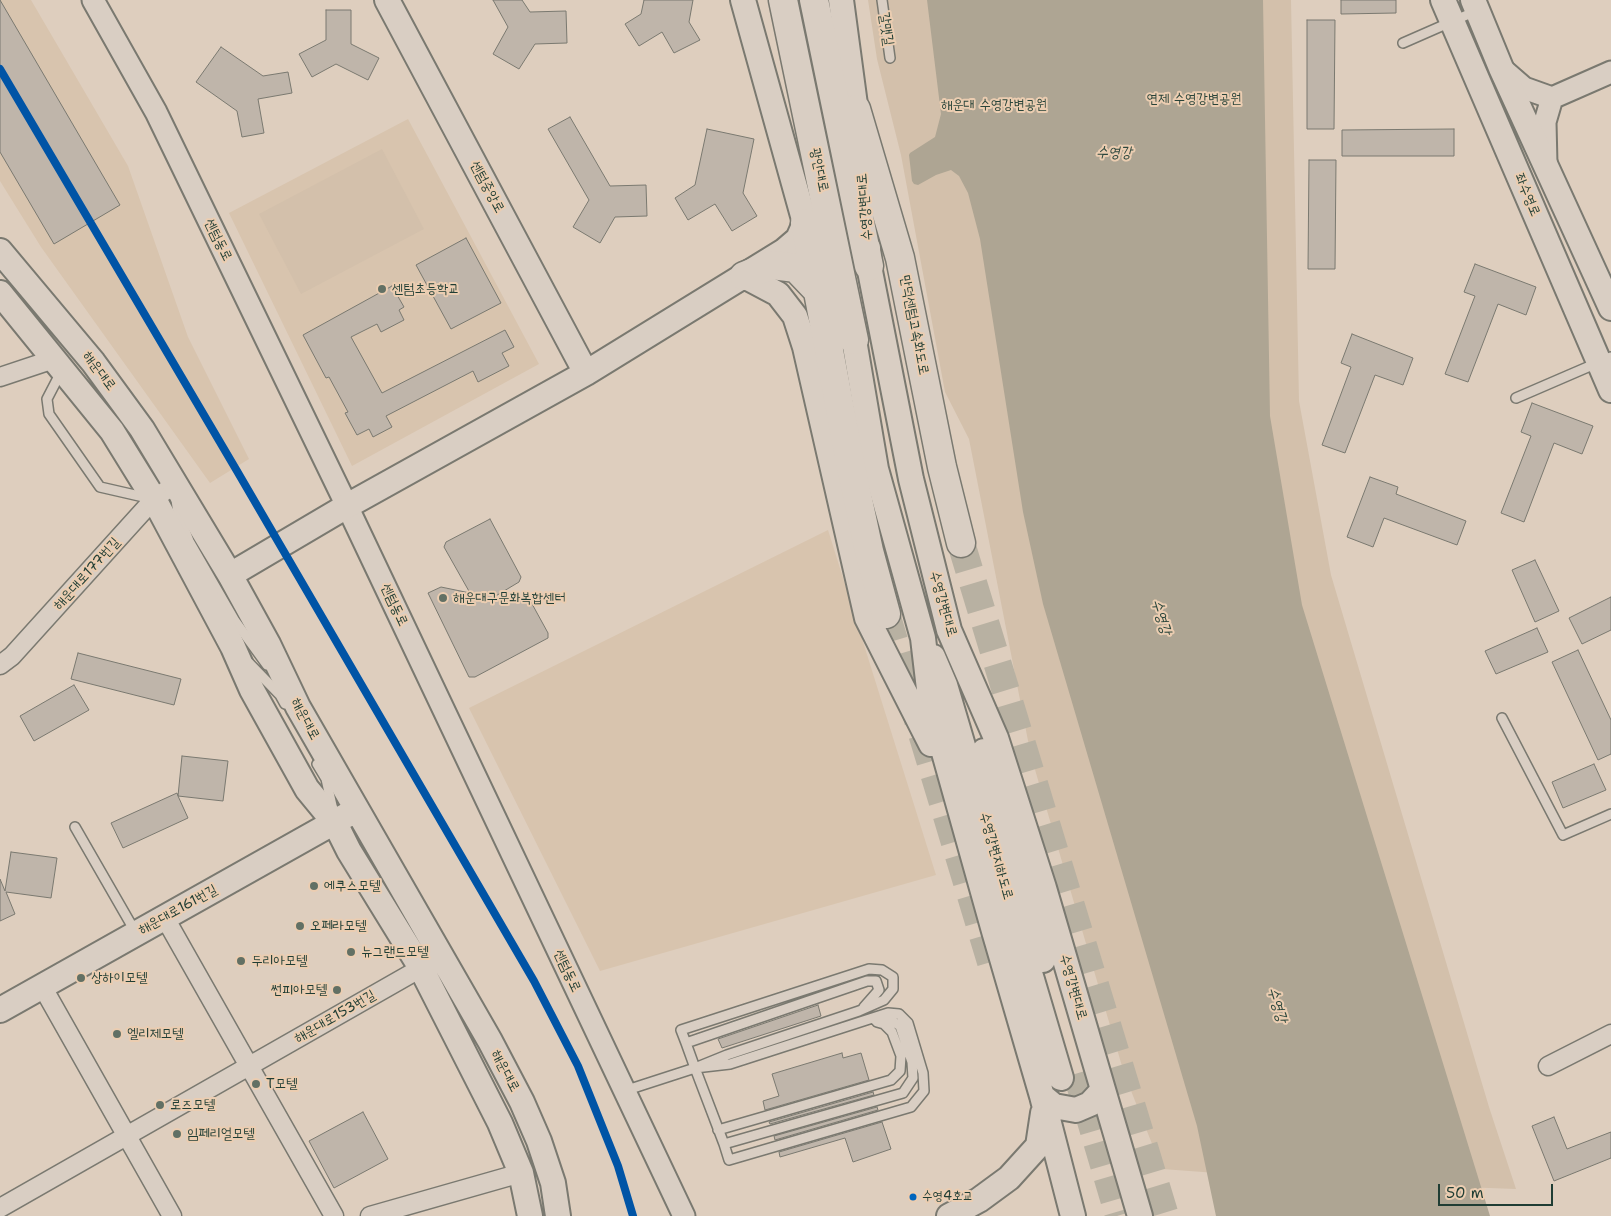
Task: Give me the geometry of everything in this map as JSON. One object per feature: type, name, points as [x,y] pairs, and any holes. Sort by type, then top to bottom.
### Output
[{"type":"highway","name":"광안대로","points":[[783,0],[854,340]]},
{"type":"highway","points":[[814,0],[870,266]]},
{"type":"highway","name":"만덕센텀고속화도로","points":[[856,109],[900,258],[942,467],[961,543]]},
{"type":"highway","points":[[805,223],[851,467],[869,551],[886,614]]},
{"type":"highway","points":[[744,276],[772,265],[796,268],[817,290]]},
{"type":"main road","name":"센텀중앙로","points":[[387,0],[586,373]]},
{"type":"main road","name":"수영강변대로","points":[[743,0],[805,223],[854,340],[876,469],[923,638],[931,706],[1043,1100],[1073,1216]]},
{"type":"main road","name":"수영강변대로","points":[[841,0],[856,109],[870,266],[911,479],[949,630],[996,738],[1044,888],[1140,1216]]},
{"type":"main road","points":[[1475,5],[1501,68],[1611,308]]},
{"type":"main road","name":"좌수영로","points":[[1447,11],[1605,360],[1611,390]]},
{"type":"main road","points":[[230,575],[347,506],[586,373],[784,251],[798,239],[805,223]]},
{"type":"main road","name":"해운대로","points":[[0,251],[92,362],[142,429],[230,575],[268,644],[294,710],[356,810],[490,1041],[522,1102],[539,1141],[550,1175],[558,1216]]},
{"type":"main road","points":[[744,276],[778,294],[795,316],[806,347],[867,618],[956,794]]},
{"type":"main road","name":"해운대로","points":[[0,293],[112,431],[154,499],[233,647],[252,690],[307,789],[335,822],[348,851],[421,968],[500,1123],[521,1173],[530,1216]]},
{"type":"main road","name":"수영강변지하도로","points":[[923,638],[945,685],[1068,1076],[965,682],[949,630]]},
{"type":"main road","name":"해운대로161번길","points":[[0,1010],[356,810]]},
{"type":"main road","points":[[949,1216],[979,1200],[1009,1178],[1038,1146],[1043,1100],[1054,1106],[1076,1110],[1090,1104],[1103,1090]]},
{"type":"street","name":"센텀동로","points":[[93,0],[156,112],[347,506],[684,1216]]},
{"type":"street","points":[[1501,68],[1524,88],[1552,98],[1611,72]]},
{"type":"street","points":[[1546,164],[1545,122],[1552,98]]},
{"type":"street","points":[[0,377],[58,364]]},
{"type":"street","name":"해운대로177번길","points":[[0,665],[12,656],[154,499],[175,484]]},
{"type":"street","points":[[164,918],[334,1216]]},
{"type":"street","name":"해운대로153번길","points":[[0,1208],[421,968]]},
{"type":"street","points":[[42,986],[172,1216]]},
{"type":"street","points":[[1548,1066],[1611,1034]]},
{"type":"street","points":[[370,1216],[521,1173]]},
{"type":"street","points":[[0,1208],[4,1216]]},
{"type":"lane","name":"갈맷길","points":[[882,0],[890,58]]},
{"type":"lane","points":[[1403,43],[1447,11],[1475,5]]},
{"type":"lane","points":[[1516,398],[1605,360]]},
{"type":"lane","points":[[58,364],[47,399],[49,414],[94,479],[100,487],[154,499]]},
{"type":"lane","points":[[175,484],[178,513],[189,541],[235,621],[294,710]]},
{"type":"lane","points":[[233,647],[294,710]]},
{"type":"lane","points":[[1502,718],[1563,835],[1611,814]]},
{"type":"lane","points":[[312,754],[326,779],[335,822]]},
{"type":"lane","points":[[75,827],[136,934]]},
{"type":"lane","points":[[624,1091],[695,1068],[727,1055],[859,1011],[884,1000],[893,989],[893,978],[882,970],[869,969],[681,1030],[686,1043],[695,1068],[718,1130],[730,1160],[911,1107],[924,1091],[923,1073],[908,1023],[899,1014],[888,1013],[730,1064],[695,1068]]},
{"type":"lane","points":[[686,1043],[867,982],[876,981],[879,990],[859,1011]]},
{"type":"lane","points":[[724,1144],[903,1093],[913,1078],[912,1062],[900,1026],[884,1019],[865,1020]]},
{"type":"lane","points":[[718,1130],[891,1080],[900,1070],[901,1056],[892,1032],[884,1024],[865,1020]]},
{"type":"shaded area","points":[[0,0],[31,0],[128,166],[188,337],[249,459],[210,483],[41,247],[0,181]]},
{"type":"shaded area","name":"센텀초등학교","points":[[408,119],[539,364],[352,466],[229,213]]},
{"type":"shaded area","points":[[828,530],[936,875],[600,971],[469,708]]},
{"type":"green space","name":"수영강","points":[[868,0],[1291,0],[1299,401],[1331,575],[1489,1107],[1516,1189],[1353,1183],[1162,1169],[1124,1073],[1031,756],[969,439],[945,392],[901,155],[877,59]]},
{"type":"green space","points":[[382,149],[424,229],[301,294],[259,214]]},
{"type":"water","name":"수영강","points":[[927,0],[1263,0],[1270,416],[1302,605],[1490,1216],[1216,1216],[1197,1126],[1043,604],[1023,512],[980,239],[968,193],[959,176],[951,170],[936,175],[918,185],[912,181],[909,155],[935,137],[941,114]]},
{"type":"building","points":[[0,0],[120,205],[54,244],[0,152]]},
{"type":"building","points":[[493,0],[522,0],[530,12],[566,11],[567,43],[535,44],[519,69],[493,54],[508,27]]},
{"type":"building","points":[[644,0],[693,0],[689,22],[700,40],[674,53],[662,32],[639,46],[625,24],[641,14]]},
{"type":"building","points":[[1341,0],[1396,0],[1396,13],[1341,14]]},
{"type":"building","points":[[326,10],[351,10],[351,44],[379,58],[368,80],[336,64],[312,77],[299,54],[326,40]]},
{"type":"building","points":[[1307,20],[1335,20],[1334,129],[1307,129]]},
{"type":"building","points":[[221,47],[263,76],[288,72],[292,93],[258,99],[264,133],[242,137],[237,111],[196,82]]},
{"type":"building","points":[[570,117],[610,186],[646,185],[647,216],[615,217],[600,243],[573,227],[589,200],[548,129]]},
{"type":"building","points":[[707,129],[754,139],[743,193],[757,216],[732,231],[715,204],[688,220],[675,198],[695,185]]},
{"type":"building","points":[[1454,129],[1454,156],[1342,156],[1342,130]]},
{"type":"building","points":[[1309,160],[1336,160],[1335,269],[1308,269]]},
{"type":"building","points":[[466,238],[501,303],[451,329],[416,265]]},
{"type":"building","points":[[1475,264],[1536,287],[1526,315],[1498,304],[1468,382],[1445,374],[1475,296],[1464,292]]},
{"type":"building","points":[[392,286],[404,307],[399,310],[404,320],[381,332],[377,324],[351,337],[382,393],[505,330],[514,347],[502,353],[509,366],[478,382],[473,371],[386,416],[392,427],[373,437],[369,429],[357,435],[345,413],[348,412],[329,377],[326,378],[303,335]]},
{"type":"building","points":[[1352,334],[1413,358],[1403,385],[1375,375],[1345,453],[1322,445],[1351,367],[1341,363]]},
{"type":"building","points":[[1532,403],[1593,426],[1582,454],[1554,443],[1524,522],[1501,513],[1531,436],[1521,432]]},
{"type":"building","points":[[1370,477],[1398,487],[1396,494],[1466,521],[1457,545],[1384,518],[1373,547],[1347,537]]},
{"type":"building","name":"해운대구문화복합센터","points":[[490,519],[521,577],[519,582],[489,600],[531,602],[548,633],[548,638],[475,677],[469,677],[428,593],[441,587],[470,593],[444,547],[446,542]]},
{"type":"building","points":[[1535,560],[1559,611],[1535,622],[1512,570]]},
{"type":"building","points":[[1611,597],[1611,630],[1582,644],[1569,618]]},
{"type":"building","points":[[1537,628],[1548,652],[1496,674],[1485,651]]},
{"type":"building","points":[[1578,650],[1611,720],[1611,754],[1598,760],[1552,662]]},
{"type":"building","points":[[78,653],[181,679],[174,705],[71,679]]},
{"type":"building","points":[[74,685],[89,710],[34,741],[20,716]]},
{"type":"building","points":[[182,756],[228,761],[223,801],[178,796]]},
{"type":"building","points":[[1594,764],[1606,790],[1563,808],[1552,782]]},
{"type":"building","points":[[177,793],[188,818],[123,848],[111,823]]},
{"type":"building","points":[[11,852],[57,858],[51,898],[6,892],[15,914],[0,921],[0,879],[5,891]]},
{"type":"building","points":[[818,1005],[821,1016],[722,1048],[718,1039]]},
{"type":"building","points":[[842,1053],[843,1058],[861,1053],[869,1080],[765,1110],[763,1101],[779,1096],[772,1074]]},
{"type":"building","points":[[873,1092],[874,1095],[770,1124],[769,1122]]},
{"type":"building","points":[[877,1107],[878,1110],[775,1140],[774,1136]]},
{"type":"building","points":[[363,1112],[388,1159],[334,1188],[309,1141]]},
{"type":"building","points":[[1554,1117],[1567,1149],[1611,1132],[1611,1158],[1554,1181],[1532,1126]]},
{"type":"building","points":[[882,1122],[891,1149],[853,1162],[845,1138],[780,1157],[779,1152]]},
{"type":"tunnel","points":[[961,543],[1165,1216]]},
{"type":"tunnel","points":[[886,614],[991,962]]},
{"type":"tunnel","points":[[1075,1074],[1117,1216]]},
{"type":"transit line","points":[[0,69],[534,981],[578,1066],[618,1166],[633,1216]]},
{"type":"place","name":"센텀초등학교","points":[[382,289]]},
{"type":"place","name":"해운대구문화복합센터","points":[[443,598]]},
{"type":"place","name":"에쿠스모텔","points":[[314,886]]},
{"type":"place","name":"오페라모텔","points":[[300,926]]},
{"type":"place","name":"뉴그랜드모텔","points":[[351,952]]},
{"type":"place","name":"두리아모텔","points":[[241,961]]},
{"type":"place","name":"상하이모텔","points":[[81,978]]},
{"type":"place","name":"썬피아모텔","points":[[337,990]]},
{"type":"place","name":"엘리제모텔","points":[[117,1034]]},
{"type":"place","name":"T모텔","points":[[256,1084]]},
{"type":"place","name":"로즈모텔","points":[[160,1105]]},
{"type":"place","name":"임페리얼모텔","points":[[177,1134]]},
{"type":"place","name":"수영4호교","points":[[913,1197]]},
{"type":"park label","name":"연제 수영강변공원","points":[[1194,99]]},
{"type":"park label","name":"해운대 수영강변공원","points":[[994,105]]}]
